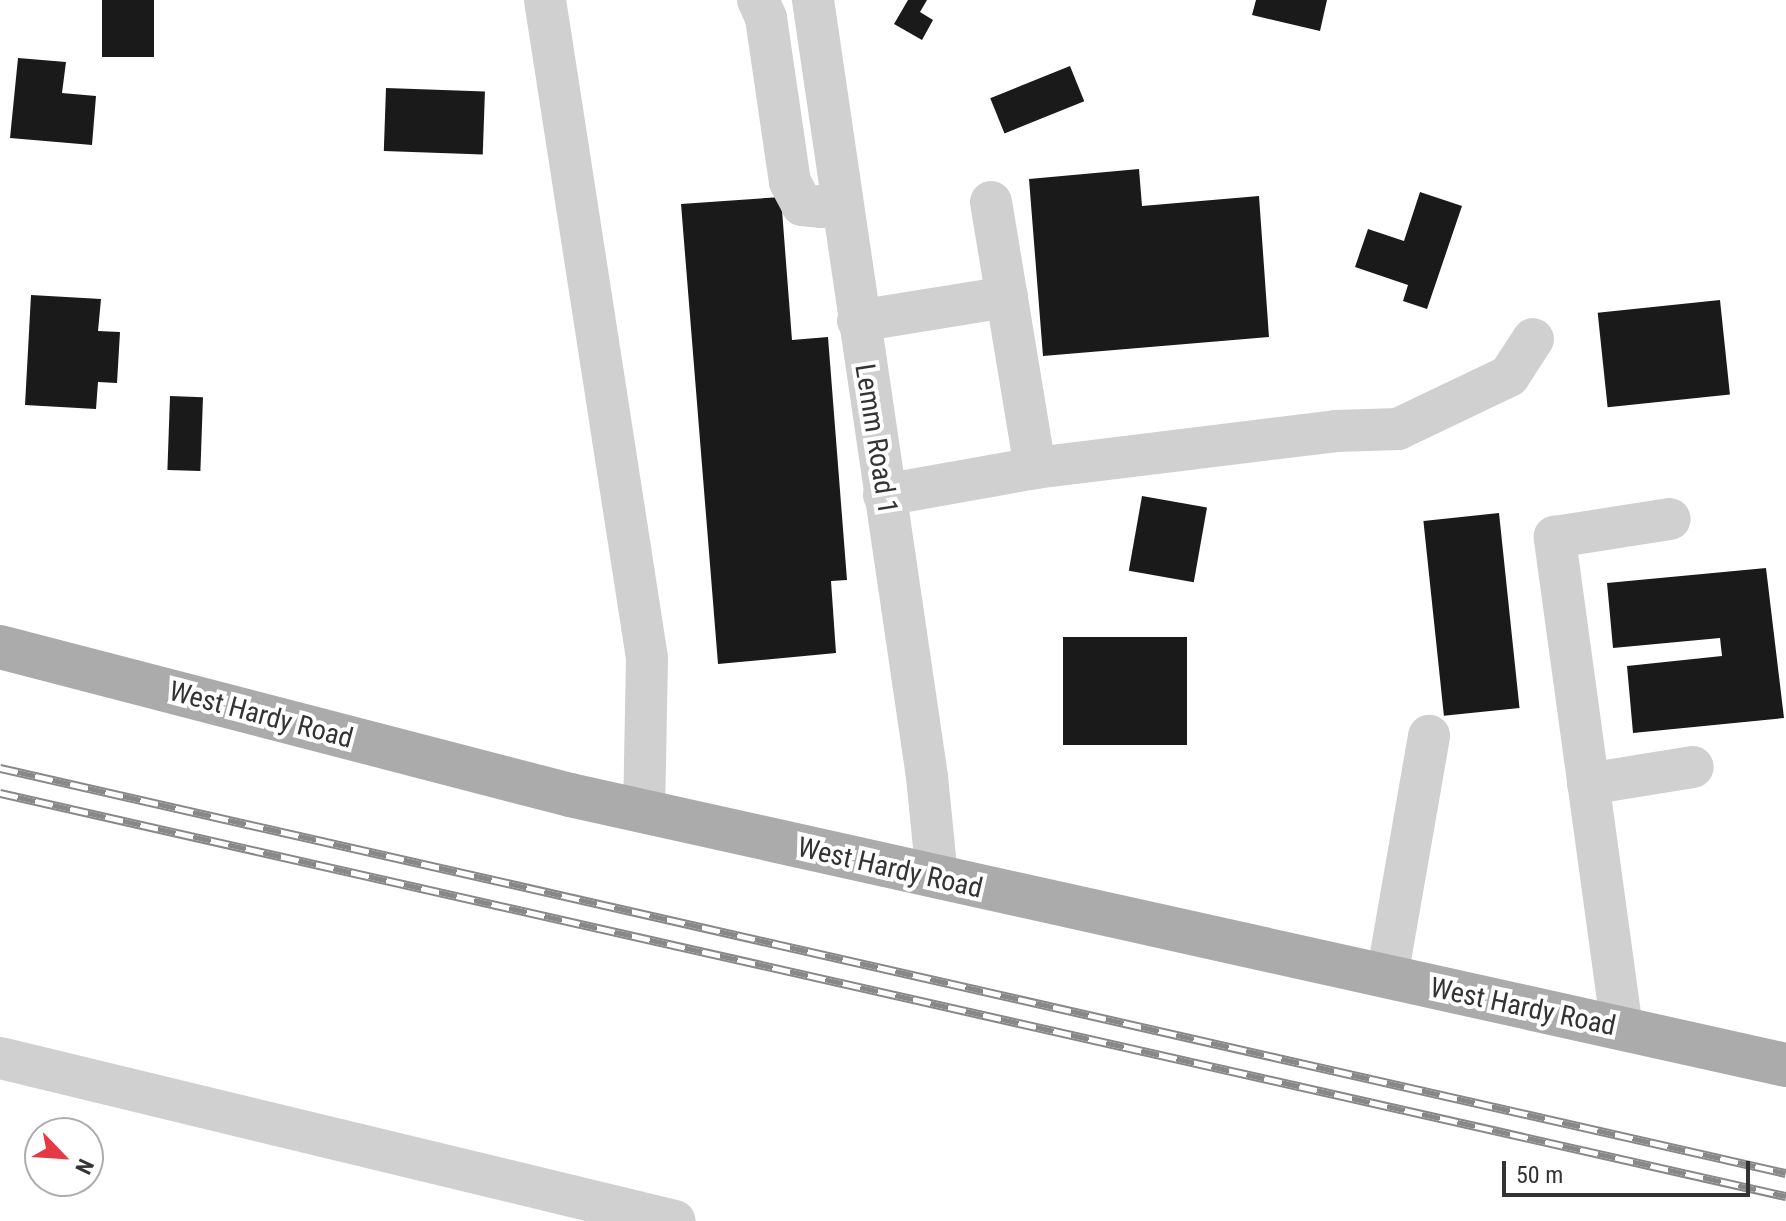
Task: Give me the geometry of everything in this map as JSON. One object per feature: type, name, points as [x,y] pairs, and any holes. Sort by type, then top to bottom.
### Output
[{"type":"main road","name":"West Hardy Road","points":[[0,647],[644,812],[1786,1065]]},
{"type":"street","points":[[545,0],[647,658],[644,812]]},
{"type":"street","points":[[758,0],[766,18],[790,182],[802,205],[821,207],[840,198]]},
{"type":"street","name":"Lemm Road 1","points":[[813,0],[927,777],[937,878]]},
{"type":"street","points":[[991,202],[1035,468]]},
{"type":"street","points":[[858,321],[1007,297]]},
{"type":"street","points":[[884,495],[1035,468],[1336,431],[1398,429],[1509,376],[1533,339]]},
{"type":"street","points":[[1622,1029],[1555,537],[1670,519]]},
{"type":"street","points":[[1387,977],[1429,736]]},
{"type":"street","points":[[1588,784],[1693,767]]},
{"type":"street","points":[[0,1058],[675,1221]]},
{"type":"building","points":[[102,0],[154,0],[154,57],[102,57]]},
{"type":"building","points":[[908,0],[927,0],[920,12],[933,20],[922,40],[894,24]]},
{"type":"building","points":[[1256,0],[1327,0],[1320,31],[1252,15]]},
{"type":"building","points":[[18,58],[66,62],[62,93],[96,96],[92,145],[10,138]]},
{"type":"building","points":[[1070,66],[1084,101],[1004,133],[990,98]]},
{"type":"building","points":[[386,88],[485,91],[483,154],[384,151]]},
{"type":"building","points":[[1139,169],[1142,206],[1259,196],[1269,337],[1043,356],[1029,179]]},
{"type":"building","points":[[1420,192],[1462,206],[1427,309],[1403,301],[1408,285],[1355,267],[1368,229],[1404,241]]},
{"type":"building","points":[[781,197],[792,340],[828,337],[847,580],[831,581],[836,653],[718,664],[681,204]]},
{"type":"building","points":[[31,295],[101,299],[98,331],[120,332],[117,383],[98,382],[96,409],[25,405]]},
{"type":"building","points":[[1720,300],[1730,394],[1608,407],[1598,313]]},
{"type":"building","points":[[170,396],[203,397],[200,471],[167,470]]},
{"type":"building","points":[[1142,496],[1207,507],[1194,582],[1129,571]]},
{"type":"building","points":[[1499,513],[1519,708],[1444,716],[1423,521]]},
{"type":"building","points":[[1766,568],[1784,718],[1633,733],[1627,666],[1722,656],[1720,638],[1613,648],[1607,583]]},
{"type":"building","points":[[1063,637],[1187,637],[1187,745],[1063,745]]},
{"type":"railway","points":[[0,768],[1786,1173]]},
{"type":"railway","points":[[0,793],[1786,1196]]}]
